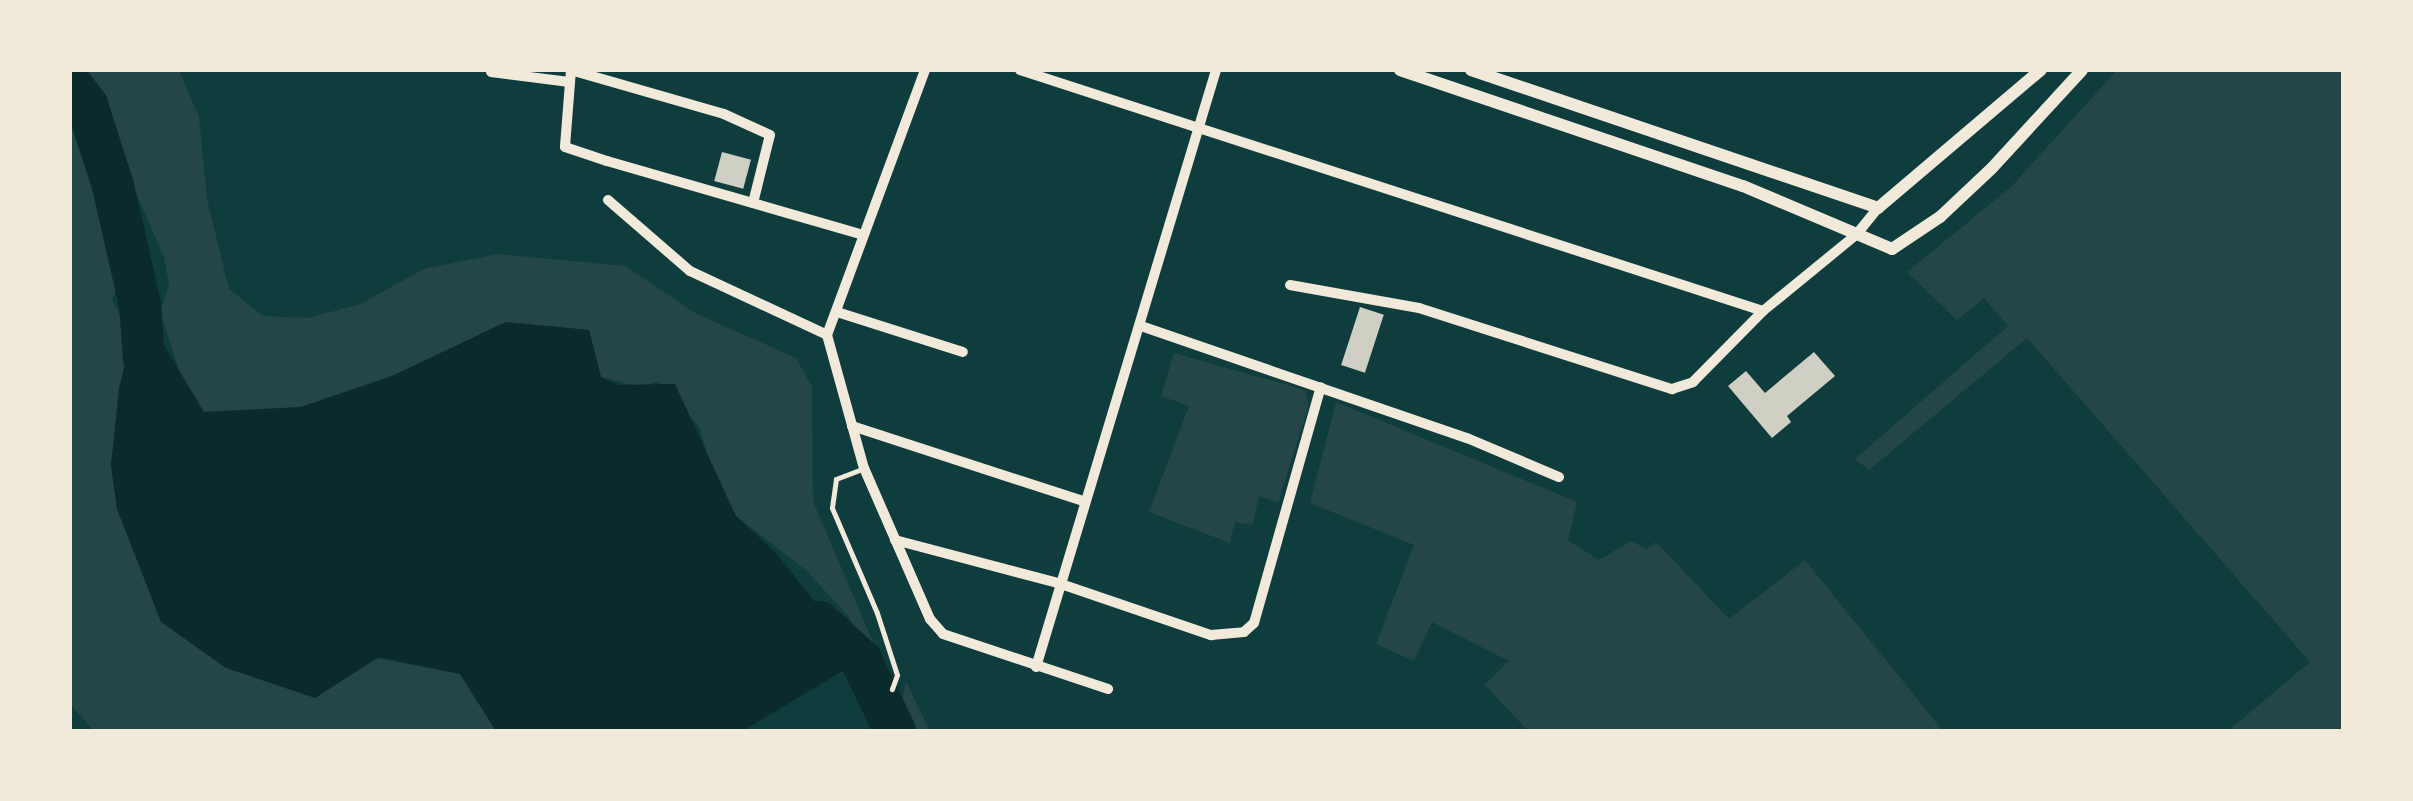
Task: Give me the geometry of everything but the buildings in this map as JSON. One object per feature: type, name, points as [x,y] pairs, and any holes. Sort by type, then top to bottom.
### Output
[{"type":"street","points":[[926,70],[827,335],[864,468],[930,619],[943,634],[1108,689]]},
{"type":"street","points":[[1020,70],[1763,311]]},
{"type":"street","points":[[1036,667],[1082,501],[1140,326],[1216,70]]},
{"type":"street","points":[[1400,70],[1743,186],[1884,248],[1907,244],[1992,168],[2082,70]]},
{"type":"street","points":[[1471,70],[1878,208]]},
{"type":"street","points":[[1290,286],[1418,308],[1672,389],[1693,382],[1763,311],[1856,235],[1878,208],[2041,70]]},
{"type":"street","points":[[491,72],[570,76],[724,114],[770,134],[753,203]]},
{"type":"street","points":[[570,76],[565,147],[863,234]]},
{"type":"street","points":[[608,200],[690,271],[827,335]]},
{"type":"street","points":[[837,312],[963,352]]},
{"type":"street","points":[[1140,326],[1320,387],[1559,477]]},
{"type":"street","points":[[895,540],[1058,583],[1212,634],[1244,632],[1254,623],[1320,387]]},
{"type":"street","points":[[852,426],[1082,501]]},
{"type":"lane","points":[[864,468],[836,479],[832,508],[877,613],[896,675],[892,689]]},
{"type":"shaded area","points":[[76,70],[179,70],[199,117],[207,199],[229,289],[263,316],[309,318],[360,304],[424,269],[497,254],[625,266],[695,313],[796,358],[812,387],[813,501],[887,675],[879,679],[849,617],[806,570],[736,516],[711,469],[700,428],[658,381],[640,387],[601,377],[589,330],[506,322],[392,376],[301,407],[204,412],[184,385],[160,312],[169,285],[164,257],[94,97]]},
{"type":"shaded area","points":[[2117,70],[2343,70],[2343,731],[2228,731],[2310,662],[2027,338],[1869,470],[1855,459],[2008,326],[1984,298],[1957,320],[1907,272],[2011,187]]},
{"type":"shaded area","points":[[70,104],[106,196],[121,276],[112,300],[132,337],[111,465],[117,509],[164,618],[460,674],[496,731],[94,731],[70,704]]},
{"type":"shaded area","points":[[140,305],[204,412],[301,407],[392,376],[506,322],[589,330],[601,377],[619,385],[675,384],[736,516],[776,553],[861,660],[743,731],[496,731],[460,674],[379,657],[315,698],[226,668],[161,622],[117,509],[111,465],[119,388]]},
{"type":"shaded area","points":[[1174,353],[1305,390],[1309,405],[1278,503],[1259,496],[1253,525],[1235,522],[1230,543],[1149,512],[1189,406],[1161,396]]},
{"type":"shaded area","points":[[1336,402],[1577,502],[1568,540],[1599,560],[1631,541],[1647,549],[1656,542],[1729,619],[1805,560],[1943,731],[1528,731],[1485,685],[1509,661],[1432,622],[1414,661],[1376,644],[1414,545],[1310,503]]},
{"type":"shaded area","points":[[906,681],[930,731],[914,731],[900,709]]},
{"type":"waterway","points":[[70,83],[87,105],[113,186],[140,305],[144,359]]},
{"type":"waterway","points":[[819,622],[861,660],[895,731]]}]
